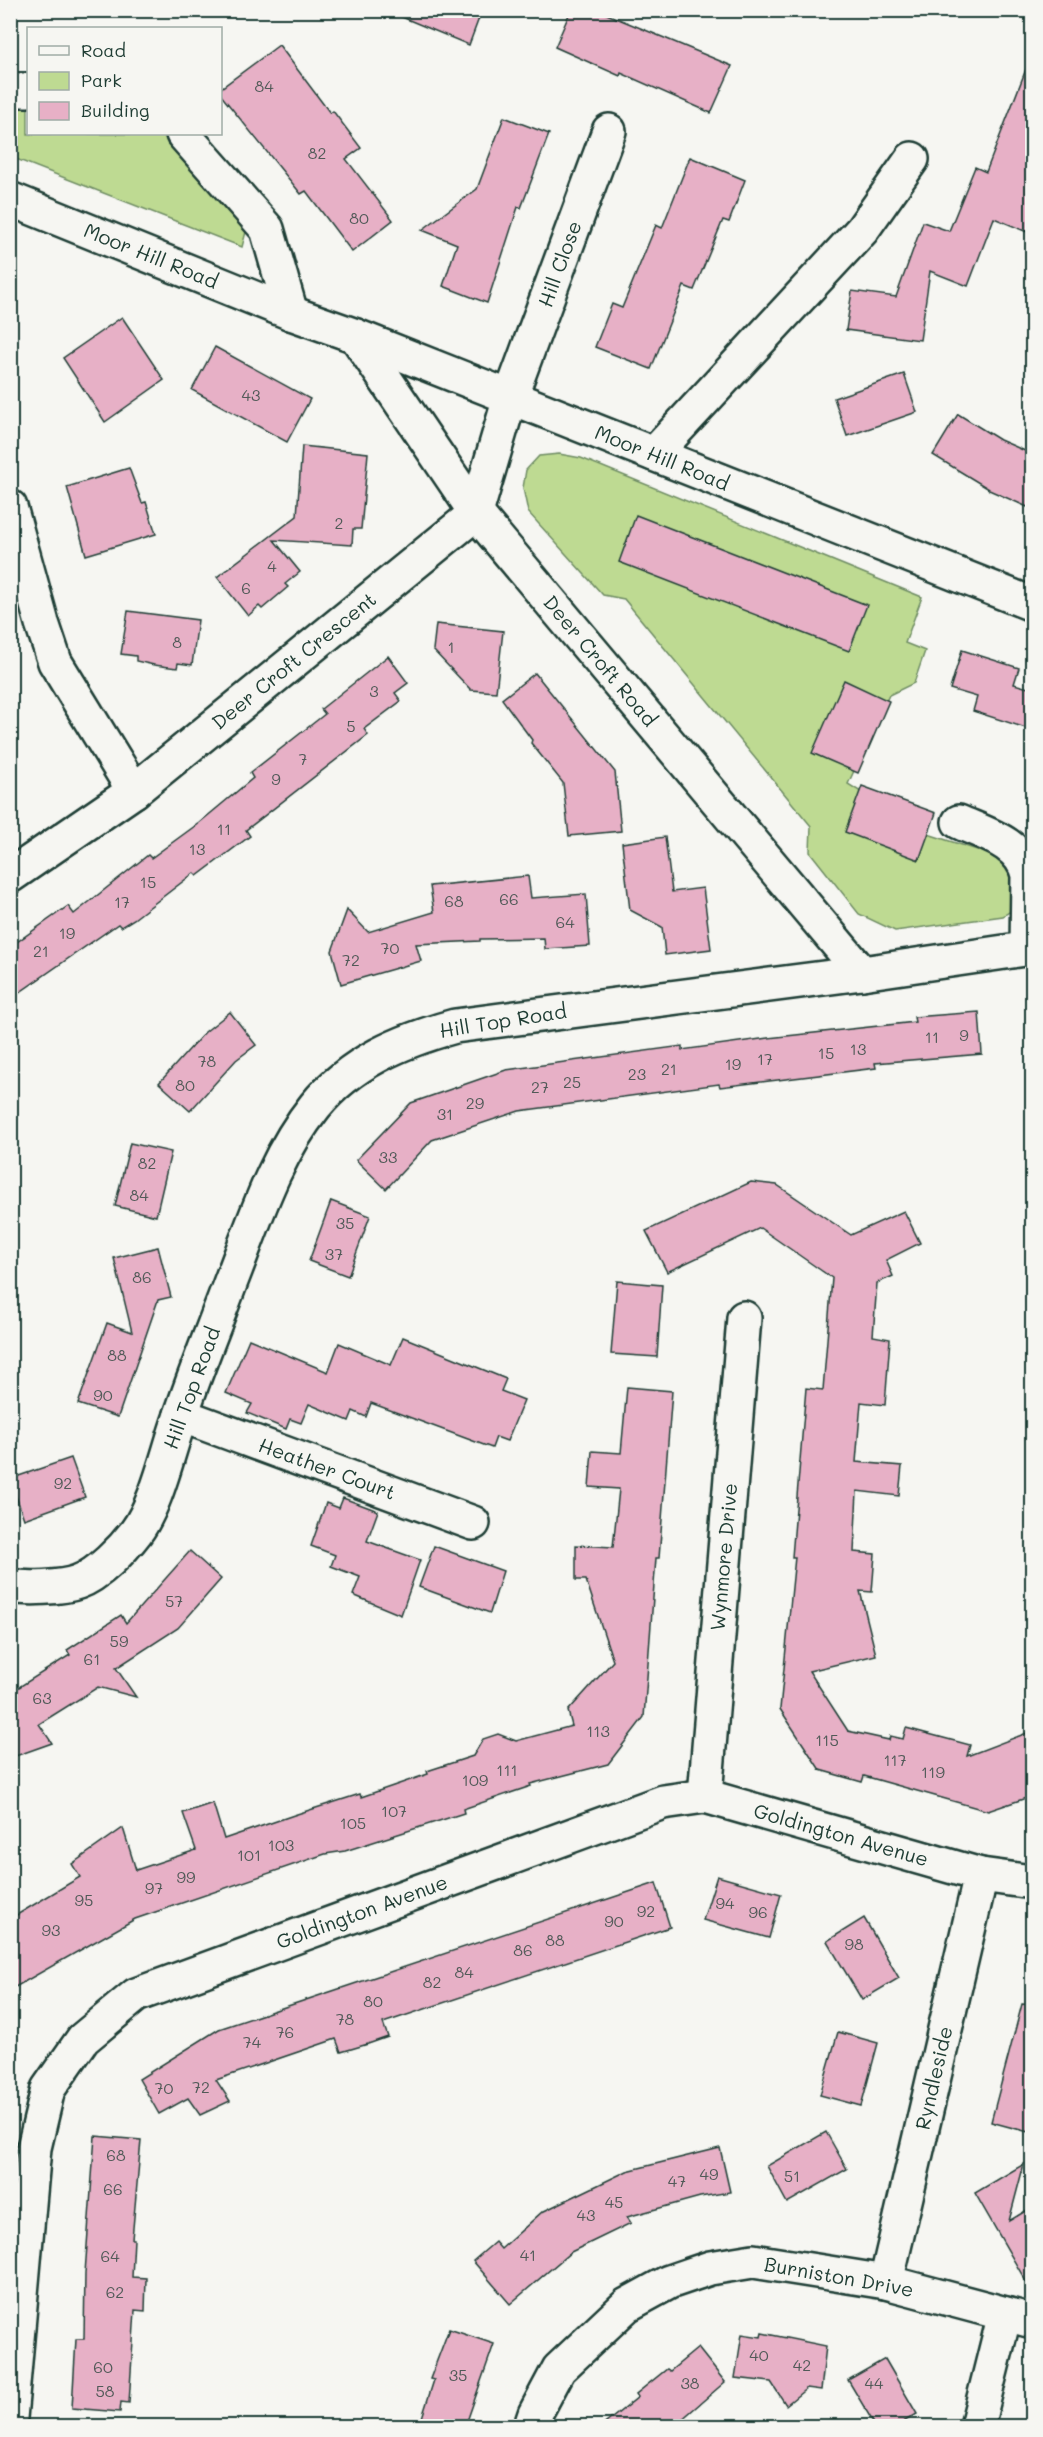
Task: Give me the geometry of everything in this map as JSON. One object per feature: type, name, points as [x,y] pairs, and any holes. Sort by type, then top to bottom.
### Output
[{"type":"street","points":[[10,90],[27,90]]},
{"type":"street","name":"Hill Close","points":[[510,398],[609,131]]},
{"type":"street","points":[[184,135],[267,229],[291,313]]},
{"type":"street","points":[[654,454],[862,230],[912,159]]},
{"type":"street","name":"Moor Hill Road","points":[[10,199],[291,313],[356,336],[1032,604]]},
{"type":"street","name":"Deer Croft Road","points":[[356,336],[476,513],[862,973]]},
{"type":"street","points":[[476,513],[510,398]]},
{"type":"street","points":[[10,507],[55,662],[134,791]]},
{"type":"street","name":"Deer Croft Crescent","points":[[10,876],[134,791],[476,513]]},
{"type":"street","points":[[959,822],[1005,843],[1020,854],[1028,875],[1030,948]]},
{"type":"street","name":"Hill Top Road","points":[[10,1586],[26,1589],[79,1582],[109,1562],[137,1530],[155,1494],[181,1415],[274,1169],[315,1106],[350,1071],[384,1051],[420,1035],[455,1026],[862,973],[1030,948]]},
{"type":"street","name":"Wynmore Drive","points":[[705,1796],[744,1318]]},
{"type":"street","name":"Heather Court","points":[[181,1415],[284,1462],[385,1481],[473,1523]]},
{"type":"street","name":"Goldington Avenue","points":[[10,2418],[34,2148],[48,2089],[83,2040],[136,1995],[663,1802],[705,1796],[981,1875],[1032,1882]]},
{"type":"street","name":"Ryndleside","points":[[886,2282],[981,1875]]},
{"type":"street","name":"Burniston Drive","points":[[531,2427],[535,2414],[560,2369],[627,2305],[669,2282],[710,2268],[753,2261],[886,2282],[1019,2317]]},
{"type":"street","points":[[977,2427],[1019,2317]]},
{"type":"green space","points":[[10,104],[27,104],[27,135],[164,135],[247,228],[242,247],[11,157]]},
{"type":"green space","points":[[559,454],[581,458],[922,597],[905,643],[925,651],[914,683],[889,695],[848,784],[928,834],[1005,859],[1015,867],[1015,908],[1003,916],[895,931],[859,914],[810,852],[811,826],[624,599],[603,595],[528,512],[523,488],[526,470],[539,456]]},
{"type":"building","points":[[385,10],[482,10],[469,45]]},
{"type":"building","points":[[571,10],[597,10],[732,66],[711,113],[555,47]]},
{"type":"building","points":[[279,45],[330,113],[333,111],[361,148],[346,159],[393,220],[352,252],[306,191],[301,194],[222,96],[222,88]]},
{"type":"building","points":[[1030,59],[1032,60],[1032,234],[994,218],[968,286],[930,271],[920,340],[846,330],[852,291],[896,297],[923,222],[949,231],[975,167],[986,172]]},
{"type":"building","points":[[504,117],[549,134],[521,208],[518,207],[487,303],[443,286],[457,244],[422,230],[477,189]]},
{"type":"building","points":[[690,157],[745,180],[729,222],[723,220],[694,290],[684,286],[651,369],[595,347],[612,304],[622,308],[656,225],[662,228]]},
{"type":"building","points":[[122,317],[164,380],[105,422],[63,358]]},
{"type":"building","points":[[215,347],[310,399],[287,442],[192,390]]},
{"type":"building","points":[[904,374],[917,412],[847,436],[834,398]]},
{"type":"building","points":[[958,414],[1000,440],[1032,454],[1032,509],[989,490],[933,455]]},
{"type":"building","points":[[302,446],[368,453],[361,529],[353,529],[352,545],[274,540],[300,572],[285,584],[288,587],[262,609],[259,606],[248,616],[217,577],[297,516]]},
{"type":"building","points":[[129,468],[142,503],[146,502],[156,534],[86,555],[67,487]]},
{"type":"building","points":[[636,515],[867,605],[849,651],[619,562]]},
{"type":"building","points":[[128,611],[198,620],[192,665],[178,663],[177,668],[154,665],[136,661],[136,656],[121,654]]},
{"type":"building","points":[[436,624],[503,631],[496,692],[471,690],[433,650]]},
{"type":"building","points":[[962,650],[1019,668],[1014,684],[1032,689],[1032,730],[973,711],[977,697],[950,689]]},
{"type":"building","points":[[388,656],[408,683],[395,693],[401,701],[364,729],[368,735],[246,830],[250,836],[197,876],[194,873],[134,919],[121,927],[118,924],[10,999],[10,947],[68,906],[74,914],[148,855],[151,858],[199,823],[253,778],[250,773],[325,714],[321,709]]},
{"type":"building","points":[[535,673],[615,772],[621,831],[569,836],[563,783],[531,743],[532,740],[502,699]]},
{"type":"building","points":[[844,680],[889,701],[858,773],[812,753]]},
{"type":"building","points":[[862,786],[936,813],[919,860],[845,832]]},
{"type":"building","points":[[665,837],[672,892],[703,888],[711,949],[665,955],[662,927],[630,910],[622,843]]},
{"type":"building","points":[[528,876],[531,898],[586,894],[590,946],[545,949],[544,938],[480,939],[480,941],[416,944],[421,961],[341,984],[332,951],[347,910],[368,932],[434,912],[430,886]]},
{"type":"building","points":[[230,1012],[256,1045],[236,1060],[190,1111],[159,1083],[205,1032]]},
{"type":"building","points":[[979,1012],[982,1054],[875,1063],[876,1068],[720,1087],[719,1084],[519,1111],[432,1140],[386,1189],[356,1160],[411,1103],[506,1070],[682,1046],[682,1050],[915,1022],[914,1017]]},
{"type":"building","points":[[130,1143],[171,1152],[156,1216],[115,1206]]},
{"type":"building","points":[[751,1182],[777,1185],[851,1235],[904,1211],[920,1243],[886,1260],[893,1276],[877,1283],[873,1336],[890,1339],[885,1405],[861,1402],[856,1462],[902,1466],[899,1496],[857,1491],[854,1552],[875,1554],[872,1592],[860,1591],[876,1655],[809,1671],[848,1731],[889,1740],[890,1736],[903,1739],[906,1728],[970,1745],[967,1756],[1032,1731],[1032,1796],[988,1811],[864,1776],[862,1782],[820,1770],[780,1709],[795,1557],[792,1557],[806,1388],[823,1390],[832,1278],[760,1228],[667,1272],[646,1231]]},
{"type":"building","points":[[331,1201],[370,1216],[348,1276],[309,1261]]},
{"type":"building","points":[[158,1247],[171,1297],[158,1300],[118,1417],[78,1404],[107,1323],[132,1332],[114,1258]]},
{"type":"building","points":[[617,1281],[662,1285],[657,1357],[611,1354]]},
{"type":"building","points":[[403,1337],[506,1379],[501,1391],[524,1400],[507,1441],[496,1437],[492,1448],[371,1403],[366,1417],[353,1411],[349,1421],[309,1404],[301,1423],[290,1419],[286,1429],[247,1413],[252,1404],[226,1393],[249,1339],[328,1372],[339,1343],[391,1365]]},
{"type":"building","points":[[627,1387],[672,1391],[644,1717],[608,1764],[530,1784],[531,1786],[463,1809],[464,1813],[345,1851],[325,1854],[135,1919],[10,1990],[10,1919],[80,1877],[72,1864],[123,1828],[136,1870],[196,1850],[183,1813],[213,1803],[224,1839],[428,1774],[427,1771],[473,1756],[483,1739],[498,1734],[516,1741],[572,1726],[568,1711],[613,1661],[586,1580],[576,1580],[576,1545],[613,1547],[619,1489],[589,1487],[592,1451],[621,1453]]},
{"type":"building","points":[[71,1458],[85,1497],[24,1519],[10,1479]]},
{"type":"building","points":[[343,1498],[378,1511],[367,1541],[420,1560],[401,1615],[353,1595],[360,1577],[331,1566],[335,1555],[311,1546],[326,1503],[339,1508]]},
{"type":"building","points":[[434,1546],[503,1571],[490,1613],[419,1587]]},
{"type":"building","points":[[190,1551],[221,1579],[178,1628],[116,1668],[136,1697],[98,1687],[39,1724],[52,1743],[10,1758],[10,1681],[16,1689],[70,1655],[67,1650],[121,1615],[126,1623]]},
{"type":"building","points":[[717,1876],[781,1894],[769,1938],[703,1920]]},
{"type":"building","points":[[656,1883],[670,1927],[383,2023],[388,2037],[368,2044],[341,2052],[336,2039],[216,2080],[230,2101],[200,2115],[188,2098],[159,2114],[139,2079],[219,2029]]},
{"type":"building","points":[[864,1918],[899,1978],[862,2000],[827,1941]]},
{"type":"building","points":[[1022,2004],[1032,2005],[1032,2133],[991,2122]]},
{"type":"building","points":[[838,2032],[878,2043],[861,2106],[820,2095]]},
{"type":"building","points":[[826,2132],[847,2169],[787,2203],[767,2166]]},
{"type":"building","points":[[95,2136],[141,2140],[132,2239],[134,2239],[132,2277],[146,2278],[145,2311],[135,2310],[129,2403],[121,2402],[120,2412],[72,2408],[76,2339],[84,2339],[85,2273]]},
{"type":"building","points":[[720,2148],[730,2192],[700,2197],[627,2217],[631,2223],[571,2252],[510,2304],[473,2261],[495,2242],[501,2249],[542,2212],[627,2171]]},
{"type":"building","points":[[1024,2164],[1009,2221],[1032,2207],[1032,2292],[975,2193]]},
{"type":"building","points":[[449,2329],[494,2344],[465,2427],[419,2427],[434,2380],[430,2379]]},
{"type":"building","points":[[762,2333],[826,2346],[821,2390],[807,2388],[786,2405],[771,2382],[735,2378],[742,2334],[761,2337]]},
{"type":"building","points":[[698,2348],[725,2382],[673,2427],[601,2427],[638,2397],[636,2394]]},
{"type":"building","points":[[885,2359],[917,2414],[895,2427],[876,2427],[848,2380]]}]
